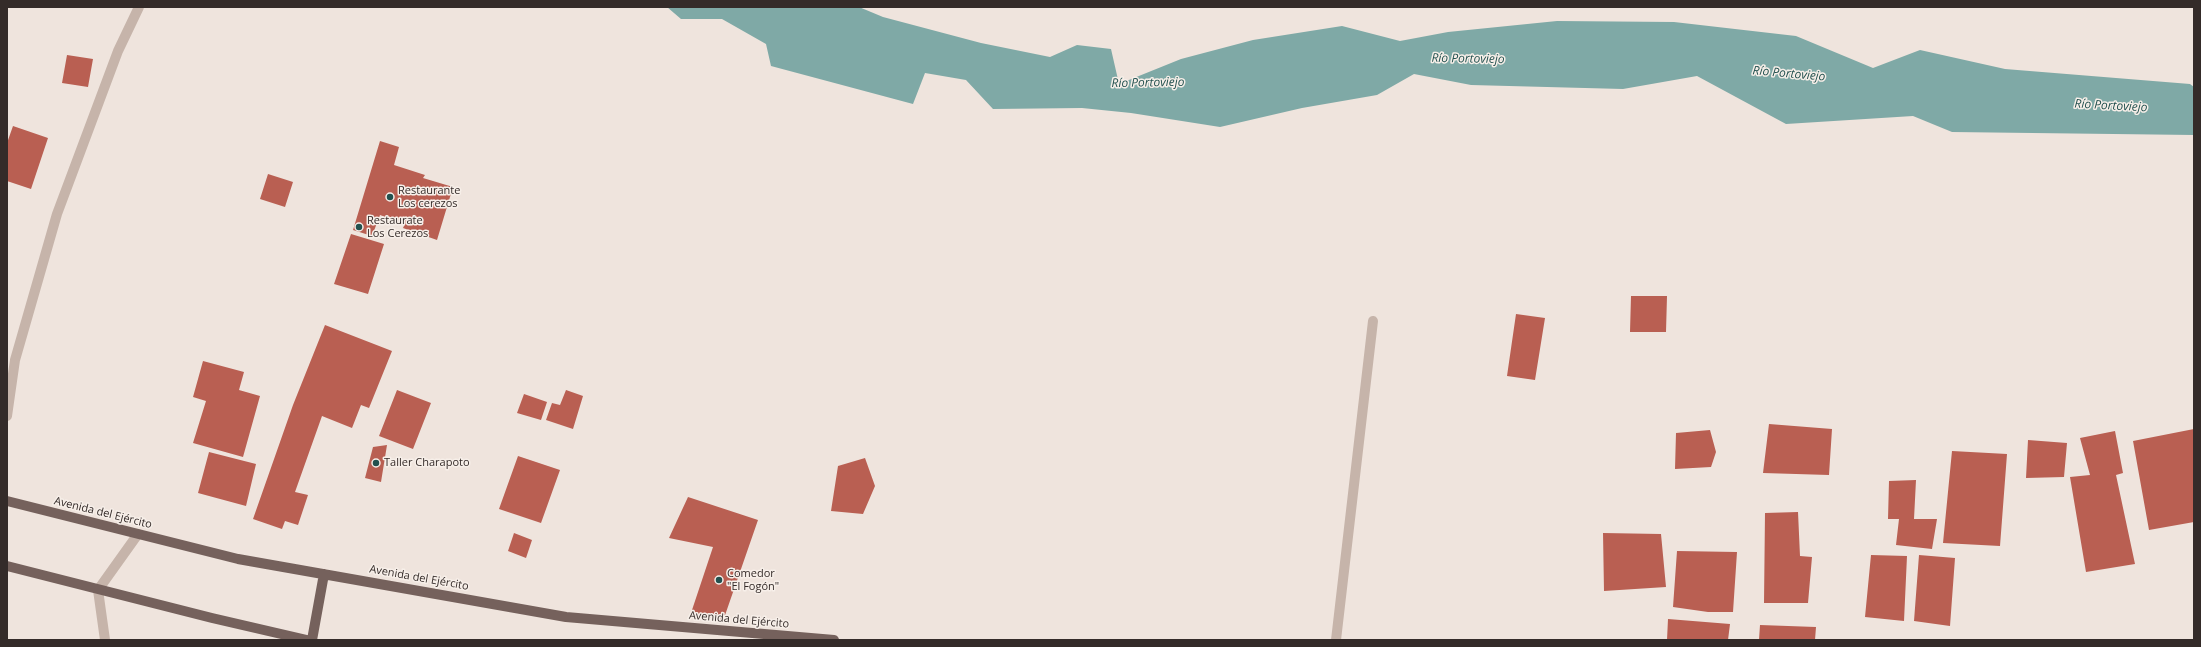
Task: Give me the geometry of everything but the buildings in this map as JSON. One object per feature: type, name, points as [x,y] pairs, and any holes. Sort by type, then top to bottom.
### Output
[{"type":"main road","name":"Avenida del Ejército","points":[[7,501],[238,559],[566,617],[834,640]]},
{"type":"main road","points":[[7,566],[98,590],[307,640]]},
{"type":"main road","points":[[312,640],[324,574]]},
{"type":"street","points":[[7,416],[15,360],[57,214],[118,51],[139,7]]},
{"type":"street","points":[[1336,640],[1373,321]]},
{"type":"street","points":[[105,640],[98,590],[138,534]]},
{"type":"water","name":"Río Portoviejo","points":[[667,7],[859,7],[883,17],[981,43],[1050,57],[1077,45],[1111,49],[1119,84],[1181,59],[1253,40],[1342,26],[1400,41],[1448,32],[1557,21],[1674,22],[1796,36],[1873,68],[1920,50],[2005,69],[2190,84],[2194,87],[2194,135],[1952,132],[1913,116],[1786,124],[1697,76],[1623,89],[1471,85],[1414,74],[1377,95],[1302,108],[1220,127],[1131,113],[1082,108],[993,109],[966,80],[925,73],[913,104],[771,66],[766,44],[722,19],[681,19]]},
{"type":"place","name":"Restaurante Los cerezos","points":[[390,197]]},
{"type":"place","name":"Restaurate Los Cerezos","points":[[359,227]]},
{"type":"place","name":"Taller Charapoto","points":[[376,463]]},
{"type":"place","name":"Comedor \"El Fogón\"","points":[[719,580]]}]
